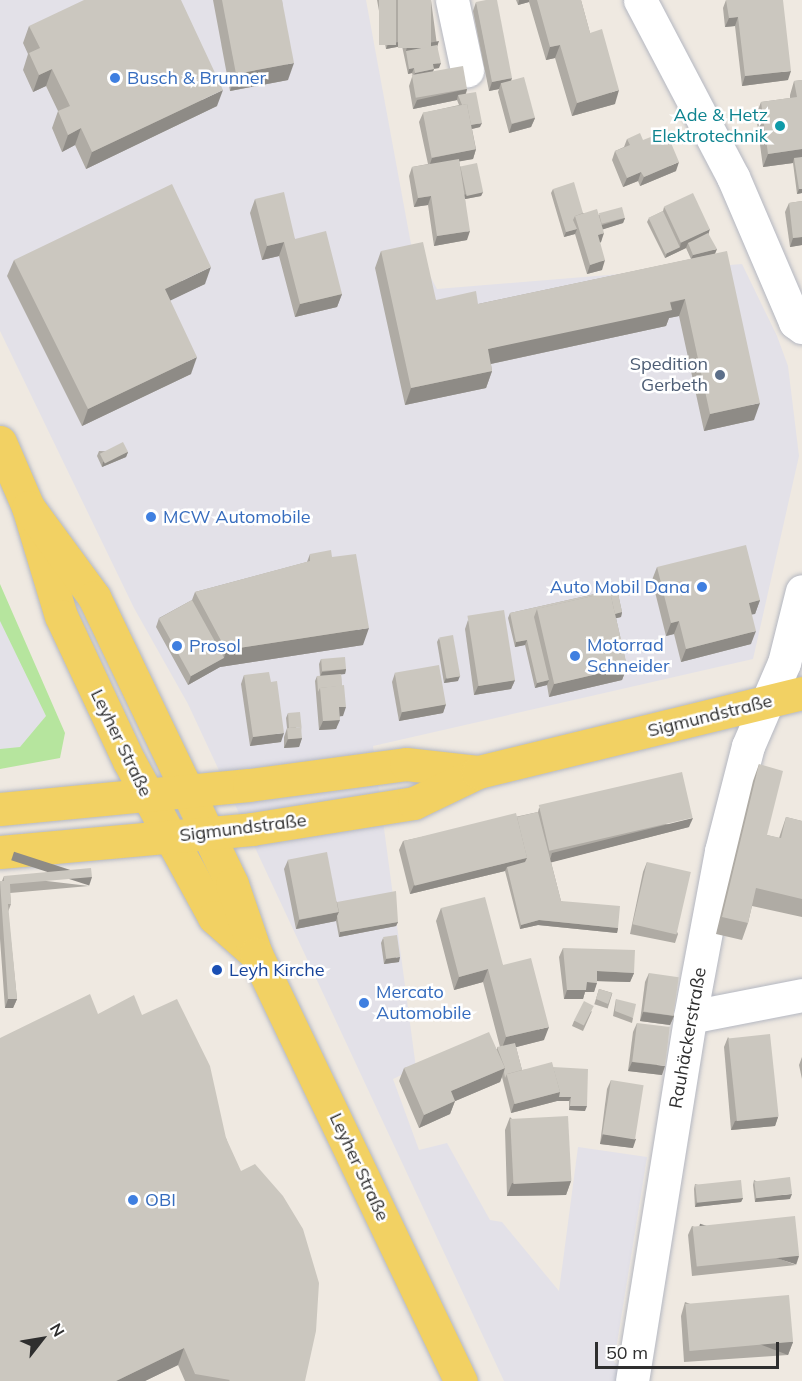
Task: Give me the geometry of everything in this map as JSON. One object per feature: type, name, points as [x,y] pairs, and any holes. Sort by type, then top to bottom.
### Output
[{"type":"main road","name":"Leyher Straße","points":[[0,442],[28,507],[61,616],[146,795],[214,917],[256,954]]},
{"type":"main road","name":"Leyher Straße","points":[[28,507],[94,597],[242,906],[256,954],[457,1380]]},
{"type":"main road","name":"Sigmundstraße","points":[[0,852],[207,833],[414,803],[478,772],[802,693]]},
{"type":"main road","name":"Sigmundstraße","points":[[0,809],[186,791],[406,764],[478,772]]},
{"type":"street","points":[[452,0],[467,70]]},
{"type":"street","points":[[640,0],[734,177],[795,322],[802,327]]},
{"type":"street","name":"Rauhäckerstraße","points":[[632,1381],[690,1017],[735,793],[748,746],[784,663],[802,591]]},
{"type":"street","points":[[690,1017],[802,995]]},
{"type":"shaded area","points":[[0,0],[366,0],[413,255],[418,254],[437,289],[742,264],[777,336],[788,366],[799,456],[753,659],[373,746],[416,1068],[393,1079],[419,1150],[447,1143],[490,1220],[502,1222],[559,1291],[578,1147],[647,1157],[614,1362],[641,1381],[504,1381],[188,704],[134,608],[0,331]]},
{"type":"shaded area","points":[[0,602],[52,712],[21,750],[0,752]]},
{"type":"green space","points":[[0,584],[65,733],[60,758],[0,769],[0,749],[20,747],[46,716],[0,621]]},
{"type":"building","name":"Busch & Brunner","points":[[84,0],[181,0],[223,90],[92,152],[81,128],[68,135],[58,111],[70,106],[52,69],[39,75],[29,53],[40,48],[29,26]]},
{"type":"building","points":[[222,0],[282,0],[294,63],[236,74]]},
{"type":"building","points":[[379,0],[396,0],[396,45],[379,45]]},
{"type":"building","points":[[398,0],[431,0],[431,48],[398,48]]},
{"type":"building","points":[[497,0],[512,78],[492,82],[476,2]]},
{"type":"building","points":[[537,0],[581,0],[590,33],[602,29],[619,90],[577,103],[560,45],[550,47]]},
{"type":"building","points":[[726,0],[783,0],[791,71],[745,76],[738,17],[729,18]]},
{"type":"building","points":[[437,45],[441,63],[433,64],[434,69],[415,73],[414,68],[409,69],[406,51]]},
{"type":"building","points":[[463,66],[467,89],[416,98],[412,75]]},
{"type":"building","points":[[524,77],[535,118],[512,124],[501,83]]},
{"type":"building","name":"Ade & Hetz Elektrotechnik","points":[[802,80],[802,149],[768,154],[761,102],[797,97],[794,81]]},
{"type":"building","points":[[476,92],[482,123],[471,125],[467,104],[462,105],[458,95]]},
{"type":"building","points":[[467,104],[476,149],[432,158],[423,113]]},
{"type":"building","points":[[666,131],[679,162],[644,177],[641,172],[627,178],[615,151],[630,145],[627,139],[640,133],[643,140]]},
{"type":"building","points":[[802,157],[802,189],[799,189],[794,158]]},
{"type":"building","points":[[459,159],[470,231],[437,236],[431,196],[418,198],[412,167]]},
{"type":"building","points":[[477,163],[483,192],[467,196],[460,167]]},
{"type":"building","points":[[574,182],[583,213],[575,216],[573,220],[577,229],[566,232],[553,189]]},
{"type":"building","points":[[172,184],[211,267],[165,289],[197,357],[88,409],[14,260]]},
{"type":"building","points":[[284,192],[295,239],[326,231],[342,294],[300,304],[284,242],[267,246],[255,199]]},
{"type":"building","points":[[693,193],[710,229],[681,243],[664,207]]},
{"type":"building","points":[[802,201],[802,237],[793,238],[789,203]]},
{"type":"building","points":[[622,207],[625,218],[602,224],[599,213]]},
{"type":"building","points":[[597,209],[604,233],[598,235],[605,260],[590,265],[575,216]]},
{"type":"building","points":[[663,211],[680,247],[665,254],[648,218]]},
{"type":"building","points":[[708,233],[717,249],[693,255],[688,243]]},
{"type":"building","points":[[423,242],[436,300],[476,291],[478,304],[727,251],[760,403],[710,414],[685,299],[670,302],[672,310],[488,349],[492,371],[411,388],[381,251]]},
{"type":"building","points":[[123,442],[128,452],[105,464],[100,454]]},
{"type":"building","points":[[746,545],[760,600],[749,603],[756,631],[686,649],[679,621],[671,623],[657,567]]},
{"type":"building","points":[[331,550],[332,557],[356,554],[369,628],[226,650],[195,592],[310,561],[310,554]]},
{"type":"building","points":[[617,589],[622,612],[615,614],[610,592],[537,609],[534,617],[549,680],[537,683],[527,640],[516,642],[510,613]]},
{"type":"building","points":[[610,592],[627,667],[554,684],[537,609]]},
{"type":"building","points":[[192,600],[224,658],[191,676],[159,618]]},
{"type":"building","points":[[504,610],[515,680],[479,686],[467,616]]},
{"type":"building","points":[[453,635],[460,676],[447,679],[439,637]]},
{"type":"building","points":[[345,657],[346,669],[322,671],[321,659]]},
{"type":"building","points":[[439,665],[446,704],[402,712],[395,673]]},
{"type":"building","points":[[269,672],[271,682],[277,681],[284,733],[253,737],[244,675]]},
{"type":"building","points":[[341,674],[342,686],[320,688],[318,692],[317,676]]},
{"type":"building","points":[[344,685],[346,707],[339,707],[340,720],[323,721],[320,688]]},
{"type":"building","points":[[300,712],[302,731],[301,727],[289,728],[288,713]]},
{"type":"building","points":[[301,727],[302,738],[288,739],[287,728]]},
{"type":"building","points":[[759,764],[783,771],[767,835],[781,838],[786,817],[802,821],[802,899],[756,888],[748,923],[722,917]]},
{"type":"building","points":[[682,772],[693,818],[549,851],[539,805]]},
{"type":"building","points":[[538,812],[561,901],[620,906],[618,928],[539,920],[521,925],[507,867],[525,862],[527,858],[517,817]]},
{"type":"building","points":[[516,813],[527,858],[415,886],[403,841]]},
{"type":"building","points":[[327,852],[339,912],[299,920],[288,860]]},
{"type":"building","points":[[647,862],[691,872],[676,934],[633,924]]},
{"type":"building","points":[[91,868],[92,877],[10,884],[11,904],[8,904],[17,999],[8,999],[0,881],[4,881],[4,876]]},
{"type":"building","points":[[396,891],[398,922],[340,932],[337,902]]},
{"type":"building","points":[[485,897],[503,965],[531,958],[549,1027],[506,1037],[488,969],[459,977],[441,908]]},
{"type":"building","points":[[397,935],[400,957],[386,959],[383,937]]},
{"type":"building","points":[[563,948],[635,950],[634,973],[597,971],[597,983],[587,982],[586,990],[567,990]]},
{"type":"building","points":[[649,973],[679,977],[673,1016],[644,1012]]},
{"type":"building","points":[[599,989],[612,993],[608,1004],[596,999]]},
{"type":"building","name":"OBI","points":[[90,994],[98,1014],[134,995],[142,1015],[177,999],[210,1066],[226,1138],[241,1171],[255,1164],[283,1196],[303,1229],[319,1283],[316,1331],[305,1381],[229,1381],[195,1374],[184,1348],[116,1381],[0,1381],[0,1038]]},
{"type":"building","points":[[616,999],[636,1004],[633,1018],[615,1011]]},
{"type":"building","points":[[584,1001],[594,1006],[584,1026],[574,1021]]},
{"type":"building","points":[[637,1023],[670,1027],[665,1066],[632,1062]]},
{"type":"building","points":[[489,1032],[505,1068],[451,1091],[455,1101],[424,1115],[404,1068]]},
{"type":"building","points":[[770,1034],[779,1117],[737,1121],[728,1038]]},
{"type":"building","points":[[515,1043],[522,1070],[507,1074],[505,1078],[505,1068],[497,1047]]},
{"type":"building","points":[[552,1062],[560,1092],[515,1104],[507,1074]]},
{"type":"building","points":[[553,1067],[588,1069],[587,1106],[570,1106],[571,1097],[559,1097],[560,1092]]},
{"type":"building","points":[[611,1080],[644,1085],[635,1139],[602,1134]]},
{"type":"building","points":[[568,1116],[571,1181],[513,1184],[510,1119]]},
{"type":"building","points":[[790,1177],[792,1194],[756,1198],[754,1181]]},
{"type":"building","points":[[741,1180],[743,1198],[697,1203],[695,1185]]},
{"type":"building","points":[[795,1216],[799,1256],[697,1267],[693,1227]]},
{"type":"building","points":[[789,1295],[793,1342],[689,1351],[685,1304]]},
{"type":"place","name":"Busch & Brunner","points":[[115,78]]},
{"type":"place","name":"Ade & Hetz Elektrotechnik","points":[[780,126]]},
{"type":"place","name":"Spedition Gerbeth","points":[[720,375]]},
{"type":"place","name":"MCW Automobile","points":[[151,517]]},
{"type":"place","name":"Auto Mobil Dana","points":[[702,587]]},
{"type":"place","name":"Prosol","points":[[177,646]]},
{"type":"place","name":"Motorrad Schneider","points":[[575,656]]},
{"type":"place","name":"Leyh Kirche","points":[[217,970]]},
{"type":"place","name":"Mercato Automobile","points":[[364,1003]]},
{"type":"place","name":"OBI","points":[[133,1200]]}]
